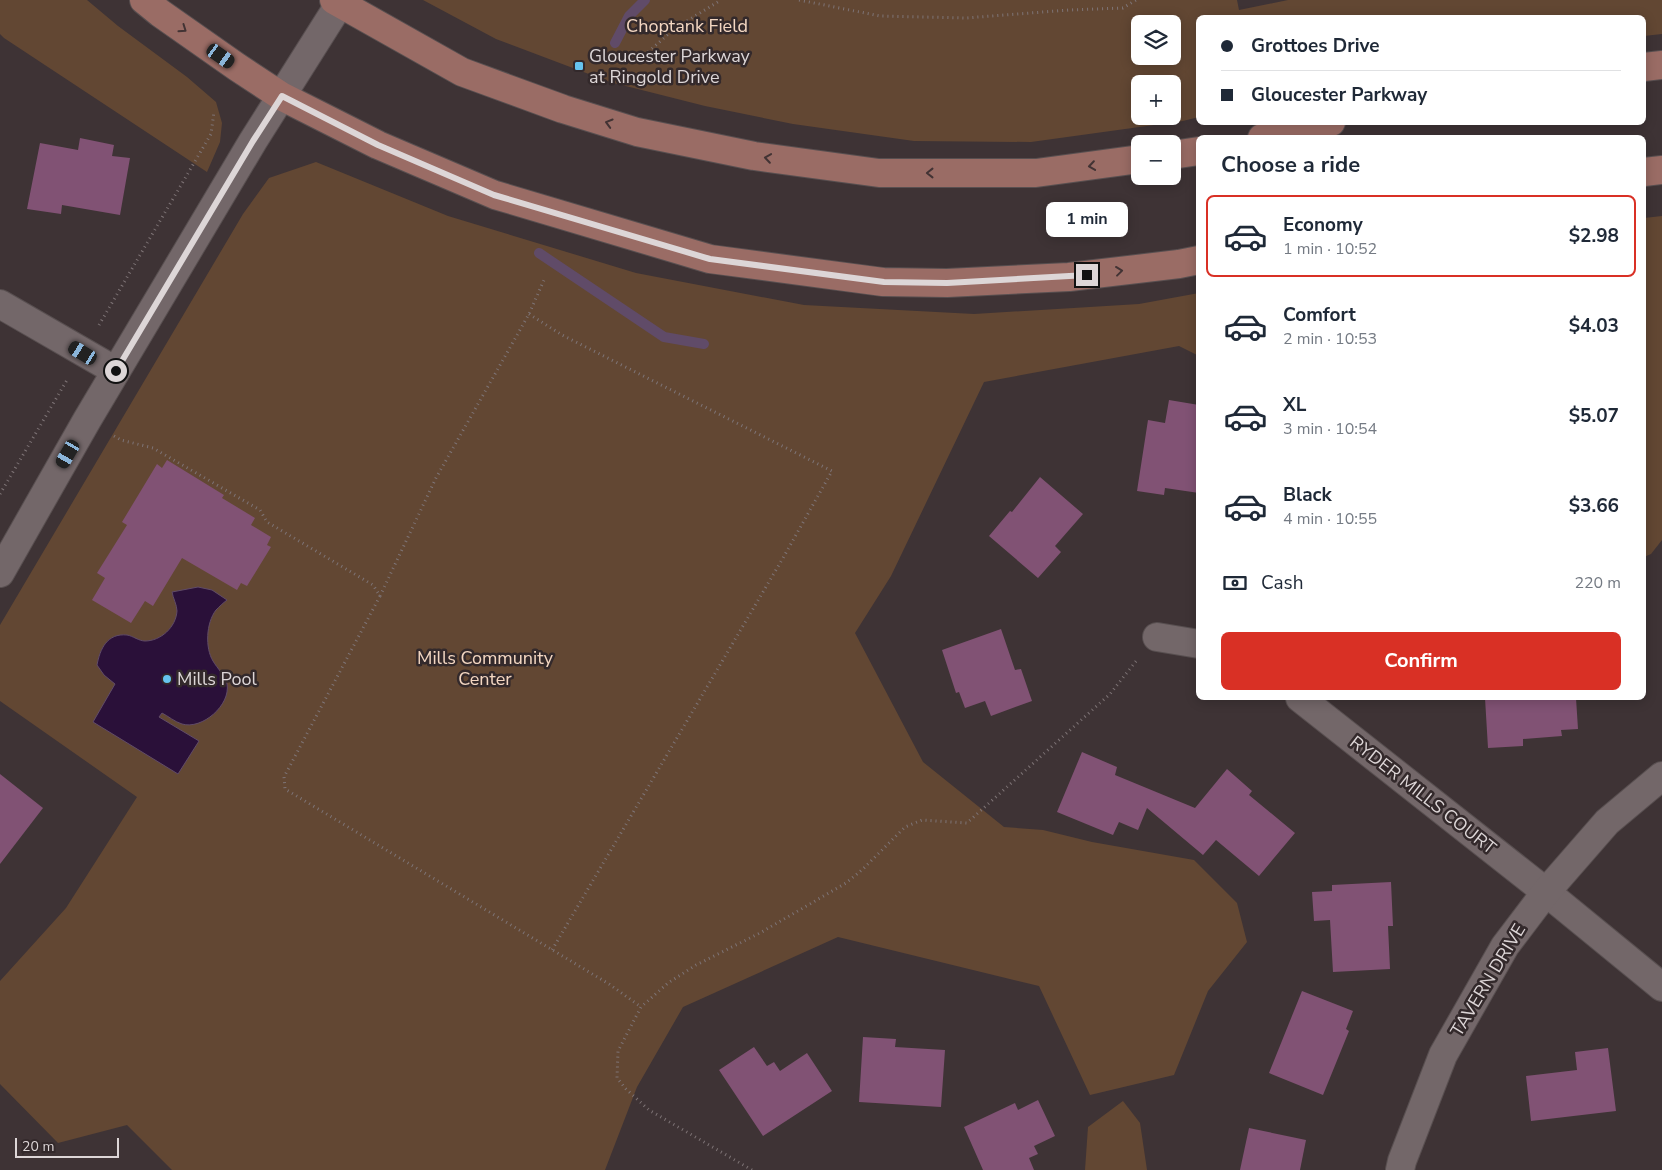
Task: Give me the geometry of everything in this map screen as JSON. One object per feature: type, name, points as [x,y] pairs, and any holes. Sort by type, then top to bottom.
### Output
[{"type":"main road","points":[[144,0],[237,67],[282,96],[378,145],[494,195],[710,259],[884,282],[938,283],[1069,277],[1196,261]]},
{"type":"main road","points":[[339,1],[462,72],[563,109],[637,132],[754,156],[879,173],[1036,173],[1131,160]]},
{"type":"main road","points":[[1646,67],[1662,65]]},
{"type":"main road","points":[[1275,135],[1319,125]]},
{"type":"main road","points":[[1181,154],[1196,151]]},
{"type":"main road","points":[[1646,172],[1662,170]]},
{"type":"street","points":[[0,573],[116,371],[339,1]]},
{"type":"street","points":[[0,304],[116,371]]},
{"type":"street","points":[[1157,637],[1196,644]]},
{"type":"street","name":"RYDER MILLS COURT","points":[[1303,700],[1546,892],[1662,987]]},
{"type":"street","name":"TAVERN DRIVE","points":[[1400,1170],[1443,1055],[1505,946],[1546,892],[1608,822],[1662,776]]},
{"type":"path","points":[[637,62],[674,29],[721,0]]},
{"type":"path","points":[[799,0],[880,16],[966,18],[1123,8],[1136,0]]},
{"type":"path","points":[[0,494],[57,400],[211,134],[214,112]]},
{"type":"path","points":[[544,280],[528,314],[436,478],[380,596],[284,777],[285,789],[609,984],[641,1007]]},
{"type":"path","points":[[528,314],[562,335],[832,471],[783,558],[552,950]]},
{"type":"path","points":[[87,420],[121,440],[153,448],[260,510],[267,522],[373,585],[380,596]]},
{"type":"path","points":[[752,1170],[649,1110],[617,1078],[618,1051],[641,1007],[668,983],[696,965],[760,933],[846,883],[906,827],[922,820],[967,823],[1110,694],[1157,637]]},
{"type":"green space","points":[[0,0],[87,0],[118,26],[187,77],[216,102],[222,123],[220,142],[207,172],[4,38],[0,34]]},
{"type":"green space","name":"Choptank Field","points":[[423,0],[1237,0],[1239,10],[1288,0],[1662,0],[1662,34],[1646,36],[1646,15],[1196,15],[1196,118],[1181,121],[1181,75],[1131,75],[1131,125],[1154,125],[1031,142],[914,141],[793,124],[705,106],[610,82],[496,39]]},
{"type":"green space","name":"Mills Community Center","points":[[316,162],[448,216],[636,273],[804,305],[974,314],[1139,304],[1196,294],[1196,354],[1179,346],[984,382],[891,576],[855,633],[923,762],[1004,827],[1043,830],[1092,842],[1194,860],[1237,903],[1247,942],[1208,991],[1174,1075],[1090,1095],[1039,986],[838,937],[683,1007],[637,1087],[605,1170],[172,1170],[127,1125],[58,1143],[0,1084],[0,981],[66,908],[137,797],[0,701],[0,625],[243,214],[269,178]]},
{"type":"green space","points":[[1662,216],[1662,540],[1651,554],[1646,556],[1646,218]]},
{"type":"green space","points":[[1123,1101],[1140,1123],[1147,1170],[1085,1170],[1088,1127]]},
{"type":"shaded area","name":"Mills Pool","points":[[198,587],[212,590],[227,600],[213,615],[210,622],[208,643],[210,656],[226,681],[227,692],[220,707],[214,714],[198,723],[182,724],[162,713],[159,717],[199,741],[178,774],[93,722],[115,684],[104,675],[97,665],[100,653],[106,643],[114,637],[127,635],[145,641],[162,636],[171,628],[176,617],[177,609],[172,592]]},
{"type":"building","points":[[80,138],[114,145],[112,156],[130,158],[120,215],[62,205],[61,214],[27,209],[40,143],[78,150]]},
{"type":"building","points":[[1169,400],[1196,404],[1196,493],[1165,488],[1164,495],[1137,491],[1148,420],[1165,423]]},
{"type":"building","points":[[167,460],[224,495],[222,498],[255,518],[251,525],[271,537],[267,545],[271,547],[247,586],[241,583],[237,590],[182,558],[153,606],[145,601],[131,623],[92,600],[105,578],[97,573],[127,525],[122,522],[157,464],[162,468]]},
{"type":"building","points":[[1040,477],[1083,514],[1055,546],[1061,552],[1038,578],[989,536],[1010,511],[1012,512]]},
{"type":"building","points":[[1001,629],[1015,670],[1021,669],[1032,701],[991,716],[985,701],[965,708],[959,692],[956,693],[942,650]]},
{"type":"building","points":[[1485,700],[1576,700],[1578,729],[1561,730],[1562,736],[1523,739],[1523,746],[1488,748]]},
{"type":"building","points":[[1082,752],[1117,767],[1115,775],[1195,808],[1227,769],[1252,791],[1249,795],[1295,833],[1259,876],[1216,840],[1203,855],[1147,808],[1138,830],[1119,822],[1113,835],[1057,812]]},
{"type":"building","points":[[0,774],[43,808],[0,864]]},
{"type":"building","points":[[1391,882],[1393,926],[1388,926],[1390,969],[1333,972],[1330,920],[1314,921],[1312,892],[1332,891],[1332,885]]},
{"type":"building","points":[[1302,991],[1353,1011],[1346,1029],[1349,1031],[1323,1095],[1269,1073]]},
{"type":"building","points":[[863,1037],[896,1039],[895,1047],[945,1050],[941,1107],[859,1102]]},
{"type":"building","points":[[754,1047],[767,1066],[774,1062],[780,1071],[807,1053],[832,1091],[763,1136],[719,1070]]},
{"type":"building","points":[[1608,1048],[1616,1111],[1531,1121],[1526,1076],[1577,1070],[1575,1052]]},
{"type":"building","points":[[1038,1100],[1055,1136],[1034,1146],[1038,1154],[1029,1158],[1034,1170],[983,1170],[964,1127],[1015,1103],[1018,1110]]},
{"type":"building","points":[[1249,1128],[1306,1140],[1300,1170],[1240,1170]]},
{"type":"waterway","points":[[615,43],[629,16],[645,0]]},
{"type":"waterway","points":[[539,253],[664,337],[704,344]]},
{"type":"place","name":"Gloucester Parkway at Ringold Drive","points":[[579,66]]},
{"type":"place","name":"Mills Pool","points":[[167,679]]},
{"type":"route","points":[[116,371],[253,141],[282,96],[378,145],[494,195],[710,259],[884,282],[947,283],[1087,275]]}]
